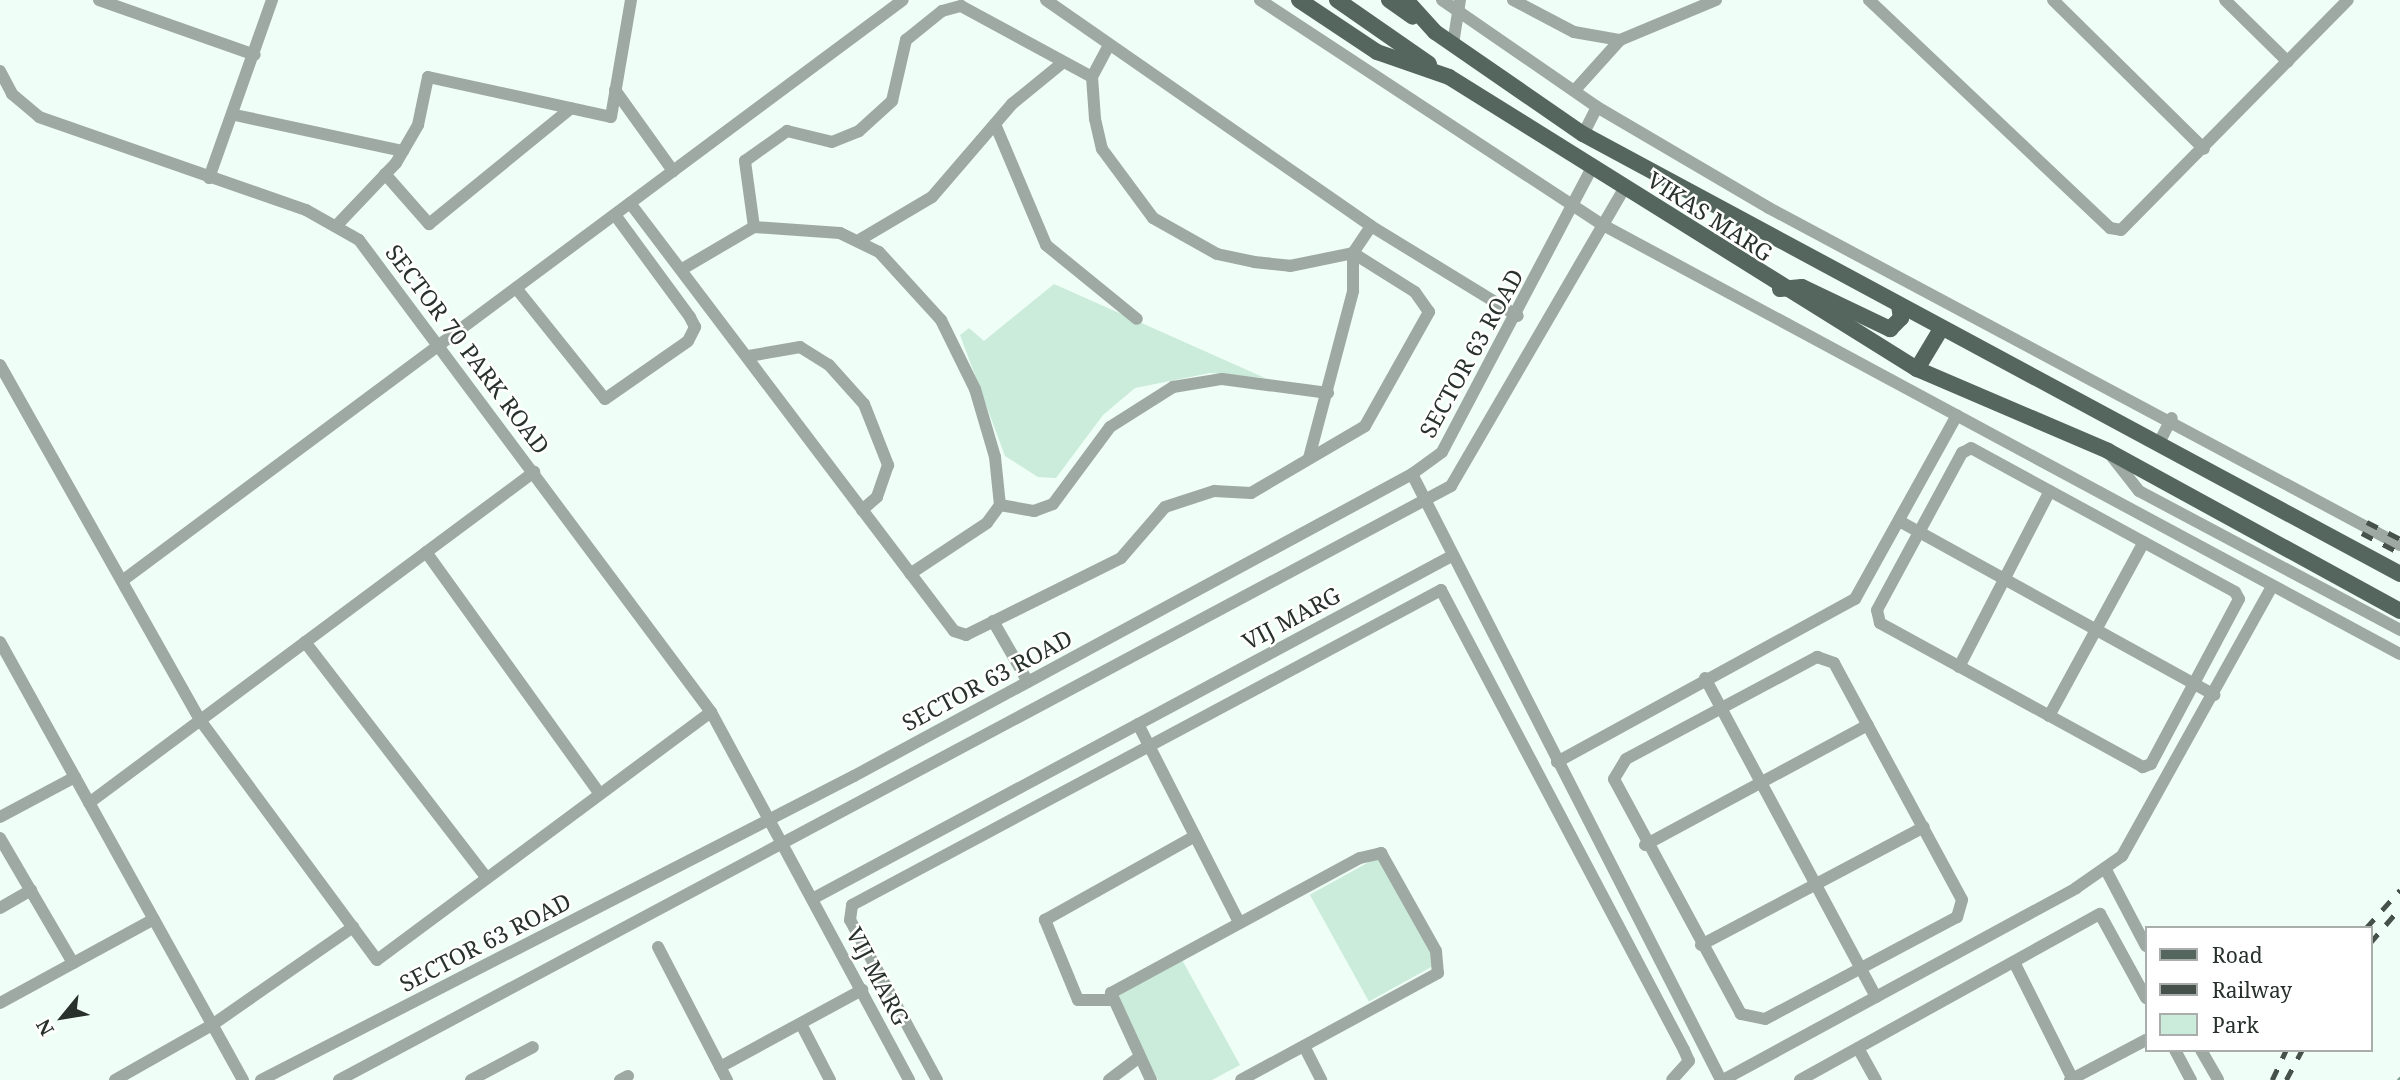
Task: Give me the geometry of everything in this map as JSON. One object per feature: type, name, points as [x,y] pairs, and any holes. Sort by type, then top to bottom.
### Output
[{"type":"main road","name":"VIKAS MARG","points":[[1299,0],[1377,52],[1449,77],[1591,169],[1625,187],[1780,289],[1917,369],[2108,452],[2400,611]]},
{"type":"main road","points":[[1337,0],[1449,77]]},
{"type":"main road","points":[[1389,0],[1435,32]]},
{"type":"main road","name":"VIKAS MARG","points":[[1406,0],[1435,32],[1583,134],[2400,574]]},
{"type":"main road","points":[[1780,289],[1802,287],[1890,329],[1900,322],[1899,305]]},
{"type":"main road","points":[[1917,369],[1941,329]]},
{"type":"street","points":[[99,0],[256,55]]},
{"type":"street","points":[[209,178],[235,115],[272,0]]},
{"type":"street","points":[[338,224],[403,151],[418,125],[428,77],[611,117],[631,0]]},
{"type":"street","points":[[122,581],[903,0]]},
{"type":"street","points":[[1046,0],[1371,226],[1518,316]]},
{"type":"street","points":[[1260,0],[1603,225],[2400,654]]},
{"type":"street","points":[[1442,0],[1459,6],[1597,107],[1769,208],[2172,418],[2397,540]]},
{"type":"street","points":[[1513,0],[1574,32],[1620,40]]},
{"type":"street","points":[[1575,90],[1620,40],[1716,0]]},
{"type":"street","points":[[1869,0],[2110,228],[2131,226],[2348,0]]},
{"type":"street","points":[[2053,0],[2204,149]]},
{"type":"street","points":[[2225,0],[2288,62]]},
{"type":"street","points":[[754,227],[745,161],[788,131],[832,142],[859,131],[892,101],[906,40],[942,11],[961,6],[1061,64],[1092,77]]},
{"type":"street","points":[[1453,44],[1459,6]]},
{"type":"street","points":[[630,204],[684,268],[954,631],[966,635],[1121,558],[1165,507],[1214,491],[1251,493],[1365,426],[1429,312],[1415,292],[1353,253],[1290,266],[1217,254],[1183,239],[1132,194],[1102,149],[1092,77],[1108,45]]},
{"type":"street","points":[[861,239],[932,197],[996,124],[1061,64]]},
{"type":"street","name":"SECTOR 70 PARK ROAD","points":[[0,71],[12,94],[38,117],[338,224],[383,269],[711,712],[768,820],[814,898]]},
{"type":"street","points":[[615,90],[673,171]]},
{"type":"street","points":[[0,101],[12,94]]},
{"type":"street","points":[[1583,134],[1597,107]]},
{"type":"street","points":[[385,174],[429,224],[571,108]]},
{"type":"street","points":[[235,115],[403,151]]},
{"type":"street","points":[[996,124],[1046,245],[1137,319]]},
{"type":"street","name":"SECTOR 63 ROAD","points":[[261,1080],[768,820],[1412,474],[1442,452],[1518,316],[1591,169]]},
{"type":"street","points":[[338,1080],[1426,502],[1461,473],[1625,187]]},
{"type":"street","points":[[516,288],[605,399],[688,341],[695,327],[690,317],[615,215]]},
{"type":"street","points":[[684,268],[754,227],[788,225],[861,239],[941,320],[975,389],[995,457],[1000,505],[987,523],[910,574]]},
{"type":"street","points":[[1309,458],[1353,291],[1353,253],[1371,226]]},
{"type":"street","points":[[749,356],[800,346],[829,365],[864,404],[888,465],[877,496],[862,510]]},
{"type":"street","points":[[0,365],[201,720],[377,960],[711,712]]},
{"type":"street","points":[[1000,505],[1034,511],[1054,504],[1110,427],[1173,387],[1222,379],[1328,393]]},
{"type":"street","points":[[1557,762],[1705,678],[1855,599],[1901,522],[1957,415]]},
{"type":"street","points":[[2159,443],[2172,418]]},
{"type":"street","points":[[1971,448],[2144,542],[2239,599],[2197,685],[2151,764],[2143,767],[1880,623],[1877,610],[1921,533],[1962,453],[1971,448]]},
{"type":"street","points":[[2108,452],[2139,491],[2400,630]]},
{"type":"street","points":[[89,803],[534,472]]},
{"type":"street","points":[[1412,474],[1450,557],[1722,1080],[1875,997],[2122,856],[2272,587]]},
{"type":"street","points":[[1959,667],[2050,491]]},
{"type":"street","points":[[1901,522],[2214,695]]},
{"type":"street","points":[[2049,716],[2144,542]]},
{"type":"street","points":[[426,552],[600,794]]},
{"type":"street","name":"VIJ MARG","points":[[909,1080],[814,898],[1450,557]]},
{"type":"street","points":[[937,1080],[850,920],[852,905],[1441,590],[1684,1050],[1689,1061],[1672,1080]]},
{"type":"street","points":[[993,621],[1028,682]]},
{"type":"street","points":[[305,642],[487,878]]},
{"type":"street","points":[[1,648],[243,1080]]},
{"type":"street","points":[[1817,657],[1834,663],[1868,725],[1962,900],[1957,917],[1765,1019],[1741,1014],[1645,845],[1614,779],[1617,767],[1817,657]]},
{"type":"street","points":[[1705,678],[1856,970],[1875,997]]},
{"type":"street","points":[[1138,724],[1239,922]]},
{"type":"street","points":[[1645,845],[1868,725]]},
{"type":"street","points":[[0,817],[75,777]]},
{"type":"street","points":[[1701,945],[1924,827]]},
{"type":"street","points":[[1110,1000],[1078,1000],[1045,920],[1195,836]]},
{"type":"street","points":[[0,838],[73,963]]},
{"type":"street","points":[[1110,1000],[1115,989],[1376,852],[1436,951],[1440,966],[1433,979],[1241,1080]]},
{"type":"street","points":[[2105,868],[2144,942]]},
{"type":"street","points":[[0,908],[31,890]]},
{"type":"street","points":[[1800,1080],[2100,915],[2144,994]]},
{"type":"street","points":[[0,1003],[154,919]]},
{"type":"street","points":[[115,1080],[212,1025],[353,928]]},
{"type":"street","points":[[658,947],[727,1080]]},
{"type":"street","points":[[2014,962],[2072,1080],[2144,1041]]},
{"type":"street","points":[[720,1067],[862,990]]},
{"type":"street","points":[[1110,1000],[1151,1080]]},
{"type":"street","points":[[801,1024],[830,1080]]},
{"type":"street","points":[[1304,1046],[1321,1080]]},
{"type":"street","points":[[471,1080],[533,1047]]},
{"type":"street","points":[[1858,1048],[1876,1080]]},
{"type":"street","points":[[2176,1052],[2191,1080]]},
{"type":"street","points":[[2202,1052],[2218,1080]]},
{"type":"street","points":[[1109,1080],[1139,1056]]},
{"type":"green space","points":[[1054,284],[1265,378],[1210,373],[1135,388],[1103,415],[1056,478],[1038,477],[1005,456],[960,335],[969,328],[984,341]]},
{"type":"green space","points":[[1378,857],[1437,964],[1369,1002],[1310,895]]},
{"type":"green space","points":[[1181,958],[1240,1065],[1212,1080],[1158,1080],[1112,996]]},
{"type":"railway","points":[[2367,522],[2400,539]]},
{"type":"railway","points":[[2362,533],[2400,553]]},
{"type":"railway","points":[[2368,926],[2400,890]]},
{"type":"railway","points":[[2372,941],[2400,908]]},
{"type":"railway","points":[[2272,1080],[2285,1052]]},
{"type":"railway","points":[[2286,1080],[2301,1052]]}]
